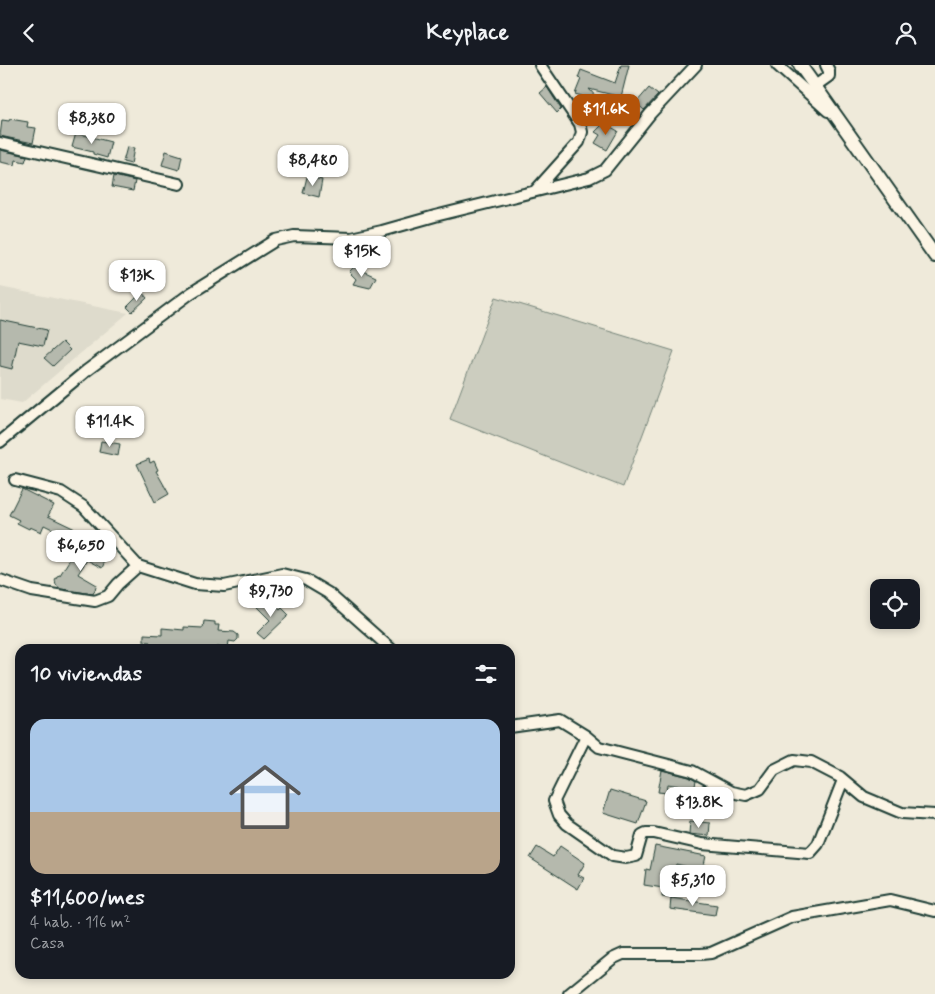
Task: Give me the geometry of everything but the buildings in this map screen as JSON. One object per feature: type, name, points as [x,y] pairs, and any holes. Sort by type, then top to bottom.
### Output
[{"type":"main road","points":[[800,65],[935,257]]},
{"type":"street","points":[[535,191],[579,142],[582,132],[580,124],[540,65]]},
{"type":"street","points":[[0,442],[86,371],[191,293],[276,239],[294,236],[351,238],[589,178],[605,171],[650,114],[696,65]]},
{"type":"street","points":[[777,65],[839,121]]},
{"type":"street","points":[[815,86],[829,76],[826,65]]},
{"type":"street","points":[[0,143],[179,184]]},
{"type":"street","points":[[15,480],[61,492],[84,507],[138,566],[195,584],[224,586],[282,574],[306,580],[328,593],[385,644]]},
{"type":"street","points":[[0,580],[32,591],[95,601],[108,595],[138,566]]},
{"type":"street","points":[[515,726],[560,720],[586,736],[599,747],[692,771],[731,792],[746,795],[760,789],[774,771],[794,760],[812,762],[843,780],[864,797],[902,813],[935,815]]},
{"type":"street","points":[[586,736],[554,801],[559,815],[567,825],[613,856],[626,858],[636,856],[642,835],[646,833],[654,833],[702,844],[810,853],[818,844],[843,780]]},
{"type":"street","points":[[569,994],[612,959],[623,955],[711,953],[792,917],[890,900],[935,911]]},
{"type":"shaded area","points":[[0,287],[128,313],[22,403],[0,399]]},
{"type":"shaded area","points":[[496,297],[674,351],[623,487],[450,419]]}]
